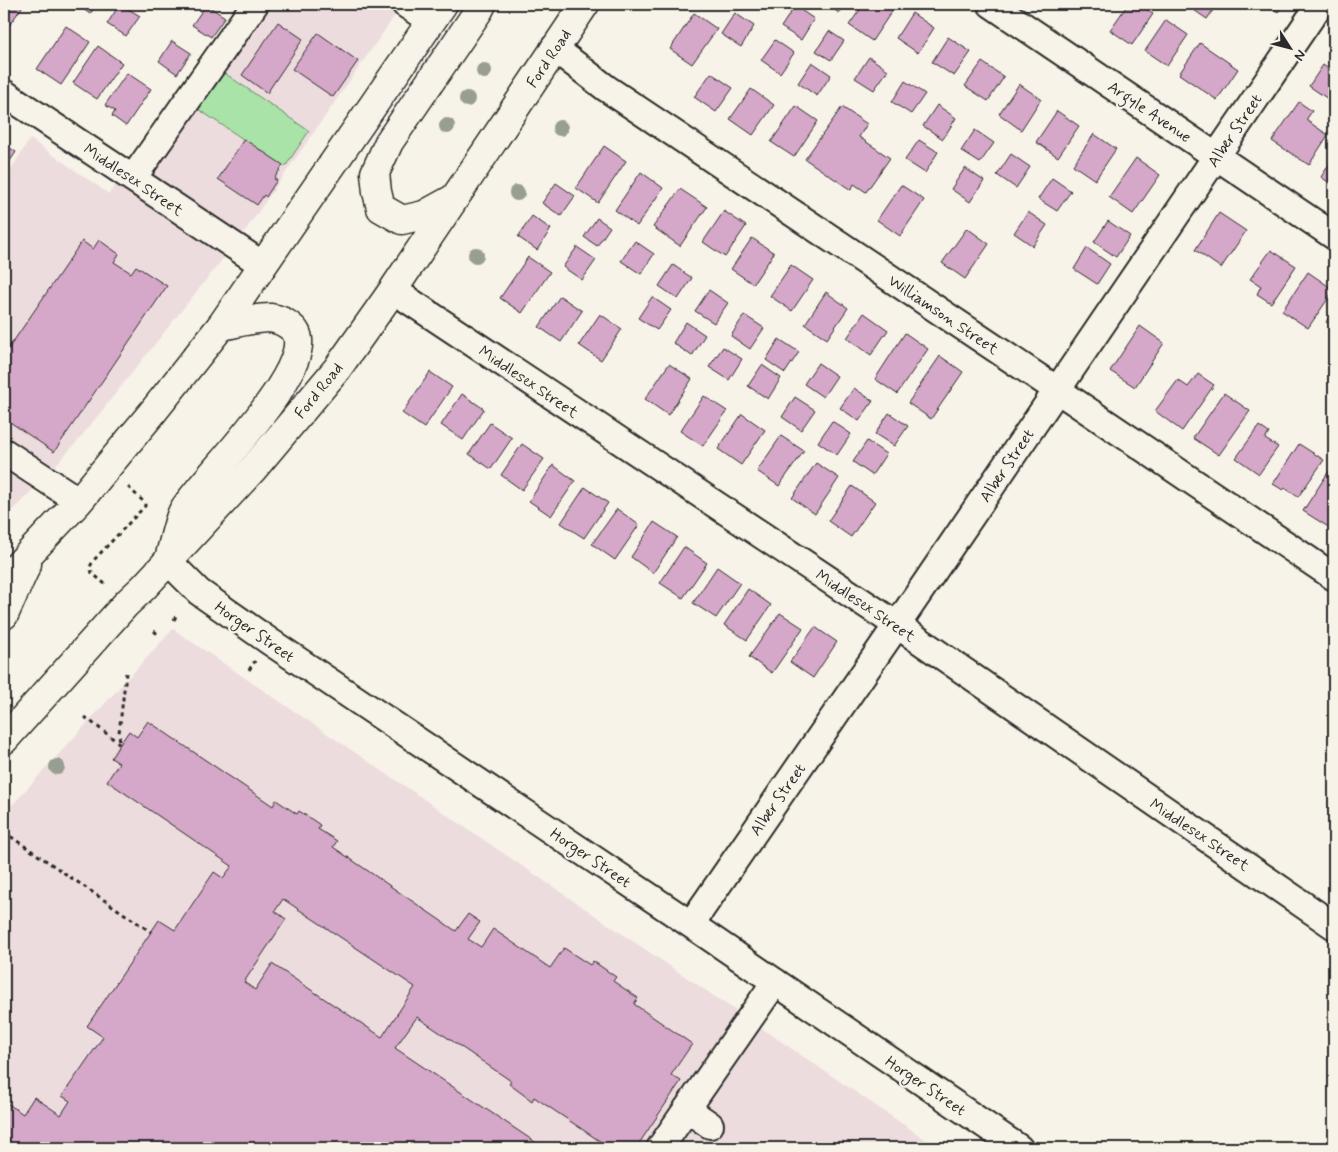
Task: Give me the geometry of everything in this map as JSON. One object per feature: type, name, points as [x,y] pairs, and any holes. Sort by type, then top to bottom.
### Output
[{"type":"main road","points":[[453,199],[424,215],[402,220],[381,208],[375,172],[389,142],[482,4]]},
{"type":"main road","points":[[554,48],[561,4]]},
{"type":"main road","name":"Ford Road","points":[[4,740],[126,604],[253,468],[337,369],[393,290],[585,4]]},
{"type":"main road","points":[[4,580],[79,501],[222,326],[437,12]]},
{"type":"main road","points":[[168,561],[183,511],[268,406],[295,359],[298,340],[294,329],[285,322],[271,318],[222,326]]},
{"type":"main road","points":[[4,615],[35,546]]},
{"type":"street","points":[[133,178],[255,4]]},
{"type":"street","points":[[406,4],[437,12]]},
{"type":"street","name":"Argyle Avenue","points":[[991,4],[1334,236]]},
{"type":"street","name":"Alber Street","points":[[691,924],[897,626],[1320,4]]},
{"type":"street","name":"Williamson Street","points":[[554,48],[606,88],[1334,577]]},
{"type":"street","name":"Middlesex Street","points":[[4,92],[263,265]]},
{"type":"street","name":"Middlesex Street","points":[[393,290],[897,626],[1334,926]]},
{"type":"street","points":[[4,452],[79,501]]},
{"type":"street","name":"Horger Street","points":[[168,561],[199,592],[261,636],[691,924],[1019,1148]]},
{"type":"street","points":[[660,1148],[775,982]]},
{"type":"street","points":[[687,1109],[710,1125]]},
{"type":"path","points":[[105,584],[92,573],[90,567],[145,506],[145,502],[124,483]]},
{"type":"path","points":[[174,620],[178,614]]},
{"type":"path","points":[[154,630],[160,636]]},
{"type":"path","points":[[249,670],[255,661]]},
{"type":"path","points":[[85,717],[120,744],[119,733],[126,673]]},
{"type":"path","points":[[4,832],[151,932]]},
{"type":"shaded area","points":[[239,4],[403,4],[245,231],[76,443],[4,520],[4,180],[30,139],[109,194]]},
{"type":"shaded area","points":[[173,629],[938,1148],[4,1148],[4,814]]},
{"type":"green space","points":[[220,70],[309,131],[285,167],[195,107]]},
{"type":"building","points":[[4,4],[24,4],[4,33]]},
{"type":"building","points":[[76,4],[97,4],[90,14]]},
{"type":"building","points":[[120,4],[140,16],[126,36],[107,24]]},
{"type":"building","points":[[826,4],[845,4],[839,13]]},
{"type":"building","points":[[864,4],[896,5],[872,41],[849,25]]},
{"type":"building","points":[[1128,4],[1139,4],[1153,14],[1132,45],[1110,30]]},
{"type":"building","points":[[1189,4],[1217,4],[1207,19],[1188,6]]},
{"type":"building","points":[[1266,4],[1284,4],[1278,12]]},
{"type":"building","points":[[206,5],[225,17],[211,37],[192,25]]},
{"type":"building","points":[[795,6],[814,19],[801,40],[781,27]]},
{"type":"building","points":[[694,13],[717,29],[692,64],[670,49]]},
{"type":"building","points":[[735,13],[754,26],[741,47],[721,34]]},
{"type":"building","points":[[912,13],[934,28],[918,53],[896,38]]},
{"type":"building","points":[[1166,20],[1188,35],[1167,66],[1145,51]]},
{"type":"building","points":[[278,22],[303,39],[267,93],[242,75]]},
{"type":"building","points":[[66,26],[90,42],[61,85],[37,69]]},
{"type":"building","points":[[829,31],[844,41],[831,60],[816,51]]},
{"type":"building","points":[[318,33],[358,61],[333,97],[292,69]]},
{"type":"building","points":[[948,37],[971,52],[954,76],[932,62]]},
{"type":"building","points":[[775,40],[794,53],[780,73],[761,60]]},
{"type":"building","points":[[172,41],[191,53],[177,74],[159,61]]},
{"type":"building","points":[[1200,43],[1238,69],[1217,100],[1179,74]]},
{"type":"building","points":[[98,46],[122,63],[97,99],[73,83]]},
{"type":"building","points":[[869,57],[888,70],[874,90],[855,78]]},
{"type":"building","points":[[812,62],[831,75],[817,96],[798,83]]},
{"type":"building","points":[[982,62],[1004,77],[988,101],[965,86]]},
{"type":"building","points":[[1323,65],[1334,73],[1334,96],[1331,101],[1309,86]]},
{"type":"building","points":[[127,73],[151,89],[126,126],[112,116],[115,111],[105,105]]},
{"type":"building","points":[[711,73],[733,88],[716,112],[694,97]]},
{"type":"building","points":[[905,81],[925,94],[911,114],[892,102]]},
{"type":"building","points":[[1019,84],[1041,99],[1021,130],[999,114]]},
{"type":"building","points":[[751,89],[774,105],[753,135],[730,119]]},
{"type":"building","points":[[1299,102],[1312,111],[1306,120],[1328,135],[1309,165],[1272,141]]},
{"type":"building","points":[[937,105],[956,118],[943,139],[923,126]]},
{"type":"building","points":[[796,106],[818,121],[794,157],[771,142]]},
{"type":"building","points":[[842,107],[867,124],[859,137],[890,158],[866,192],[854,184],[851,190],[805,159]]},
{"type":"building","points":[[1057,111],[1079,126],[1058,157],[1036,142]]},
{"type":"building","points":[[975,130],[994,143],[980,163],[961,151]]},
{"type":"building","points":[[1094,134],[1116,149],[1095,180],[1073,165]]},
{"type":"building","points":[[244,139],[283,165],[274,179],[277,180],[266,197],[264,195],[257,205],[218,179]]},
{"type":"building","points":[[919,140],[938,152],[925,173],[905,160]]},
{"type":"building","points":[[4,144],[16,152],[4,170]]},
{"type":"building","points":[[604,146],[626,161],[598,203],[576,188]]},
{"type":"building","points":[[1011,154],[1030,167],[1016,188],[997,175]]},
{"type":"building","points":[[1334,157],[1334,186],[1321,177]]},
{"type":"building","points":[[1136,158],[1160,175],[1133,214],[1109,197]]},
{"type":"building","points":[[965,168],[984,181],[970,202],[951,189]]},
{"type":"building","points":[[641,172],[663,188],[637,226],[615,210]]},
{"type":"building","points":[[1052,178],[1071,191],[1057,211],[1038,199]]},
{"type":"building","points":[[556,183],[575,196],[561,216],[542,203]]},
{"type":"building","points":[[901,185],[924,200],[900,236],[877,220]]},
{"type":"building","points":[[680,189],[707,207],[680,246],[653,227]]},
{"type":"building","points":[[724,211],[746,226],[725,257],[703,242]]},
{"type":"building","points":[[1028,212],[1047,225],[1033,246],[1014,233]]},
{"type":"building","points":[[1219,213],[1246,231],[1221,268],[1195,250]]},
{"type":"building","points":[[532,216],[551,229],[537,250],[518,237]]},
{"type":"building","points":[[597,218],[610,227],[597,246],[584,237]]},
{"type":"building","points":[[1108,221],[1130,236],[1116,257],[1094,242]]},
{"type":"building","points":[[967,228],[989,244],[965,279],[942,263]]},
{"type":"building","points":[[752,238],[774,253],[753,284],[731,269]]},
{"type":"building","points":[[99,240],[119,254],[114,262],[131,273],[136,266],[167,286],[54,452],[4,418],[4,355],[82,241],[93,249]]},
{"type":"building","points":[[635,241],[654,254],[641,274],[621,261]]},
{"type":"building","points":[[577,247],[596,260],[582,280],[563,267]]},
{"type":"building","points":[[1087,248],[1110,264],[1097,284],[1074,269]]},
{"type":"building","points":[[1271,250],[1296,266],[1271,303],[1257,294],[1261,286],[1250,279]]},
{"type":"building","points":[[528,257],[550,272],[522,313],[500,298]]},
{"type":"building","points":[[673,265],[692,278],[678,299],[659,286]]},
{"type":"building","points":[[791,265],[813,280],[792,311],[770,296]]},
{"type":"building","points":[[1308,272],[1334,290],[1308,328],[1282,311]]},
{"type":"building","points":[[709,290],[728,303],[714,323],[695,311]]},
{"type":"building","points":[[826,292],[848,308],[827,339],[805,324]]},
{"type":"building","points":[[560,296],[582,311],[561,342],[539,327]]},
{"type":"building","points":[[652,297],[671,310],[657,330],[638,318]]},
{"type":"building","points":[[1334,310],[1334,327],[1326,322]]},
{"type":"building","points":[[864,313],[888,330],[871,355],[847,338]]},
{"type":"building","points":[[600,314],[622,329],[601,360],[579,345]]},
{"type":"building","points":[[744,315],[764,328],[750,349],[731,336]]},
{"type":"building","points":[[686,322],[705,335],[692,356],[673,343]]},
{"type":"building","points":[[1140,326],[1164,343],[1135,387],[1110,371]]},
{"type":"building","points":[[905,333],[928,349],[897,394],[875,379]]},
{"type":"building","points":[[779,339],[799,352],[785,373],[766,360]]},
{"type":"building","points":[[723,347],[742,359],[729,380],[709,367]]},
{"type":"building","points":[[940,356],[963,372],[931,419],[908,403]]},
{"type":"building","points":[[818,363],[837,376],[823,397],[804,384]]},
{"type":"building","points":[[669,364],[692,379],[668,415],[645,399]]},
{"type":"building","points":[[762,365],[781,378],[768,399],[748,386]]},
{"type":"building","points":[[430,372],[452,387],[424,428],[402,413]]},
{"type":"building","points":[[1198,374],[1214,385],[1182,431],[1155,411],[1178,380],[1188,387]]},
{"type":"building","points":[[854,388],[873,401],[859,421],[840,408]]},
{"type":"building","points":[[1224,393],[1250,411],[1219,455],[1193,438]]},
{"type":"building","points":[[462,394],[484,409],[463,440],[441,425]]},
{"type":"building","points":[[704,396],[727,411],[703,446],[680,431]]},
{"type":"building","points":[[795,397],[815,410],[801,430],[782,417]]},
{"type":"building","points":[[889,413],[908,426],[894,446],[875,434]]},
{"type":"building","points":[[742,414],[765,430],[741,465],[718,449]]},
{"type":"building","points":[[832,421],[851,434],[837,455],[818,442]]},
{"type":"building","points":[[490,423],[512,438],[491,469],[469,454]]},
{"type":"building","points":[[1259,426],[1269,433],[1265,439],[1278,447],[1259,474],[1236,458]]},
{"type":"building","points":[[781,436],[804,451],[779,486],[757,471]]},
{"type":"building","points":[[867,441],[886,454],[872,475],[853,462]]},
{"type":"building","points":[[522,444],[544,459],[522,490],[501,475]]},
{"type":"building","points":[[1299,444],[1324,460],[1298,497],[1285,488],[1283,490],[1273,484]]},
{"type":"building","points":[[816,463],[839,478],[815,514],[792,498]]},
{"type":"building","points":[[553,465],[575,481],[551,516],[529,501]]},
{"type":"building","points":[[1329,471],[1334,475],[1334,521],[1330,528],[1303,511]]},
{"type":"building","points":[[852,486],[875,502],[851,537],[828,521]]},
{"type":"building","points":[[585,487],[608,503],[584,538],[561,523]]},
{"type":"building","points":[[617,509],[639,525],[615,560],[592,544]]},
{"type":"building","points":[[654,522],[677,537],[653,573],[631,557]]},
{"type":"building","points":[[684,547],[707,563],[683,598],[660,583]]},
{"type":"building","points":[[717,567],[740,583],[716,618],[693,603]]},
{"type":"building","points":[[748,589],[771,605],[747,640],[724,625]]},
{"type":"building","points":[[780,613],[803,628],[772,673],[749,657]]},
{"type":"building","points":[[815,627],[837,642],[813,678],[790,662]]},
{"type":"building","points":[[148,721],[273,806],[276,800],[297,814],[299,811],[320,825],[318,829],[337,841],[333,847],[456,931],[468,914],[480,922],[468,939],[481,947],[493,929],[550,968],[564,948],[590,965],[593,961],[616,977],[613,981],[638,998],[634,1004],[692,1044],[671,1075],[681,1081],[636,1148],[610,1148],[534,1097],[532,1101],[509,1084],[511,1081],[417,1017],[395,1048],[544,1148],[4,1148],[4,1101],[23,1114],[34,1097],[61,1115],[70,1101],[62,1096],[103,1037],[87,1026],[159,920],[175,930],[214,872],[223,878],[232,866],[107,781],[119,763],[111,758],[120,744],[129,731],[137,737]],"holes":[[[283,899],[415,987],[382,1037],[272,964],[255,990],[244,982],[286,919],[275,911]]]}]
